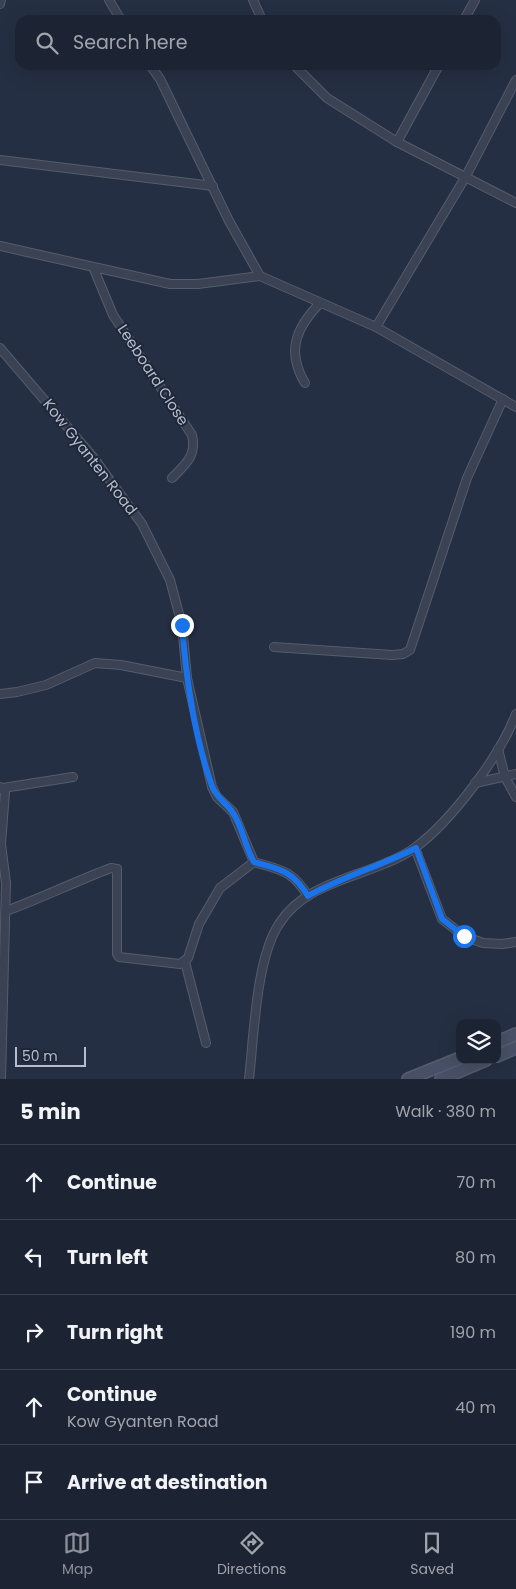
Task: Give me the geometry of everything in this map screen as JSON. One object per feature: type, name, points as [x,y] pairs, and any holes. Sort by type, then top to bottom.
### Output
[{"type":"main road","points":[[501,1040],[516,1034]]},
{"type":"main road","points":[[501,1054],[516,1048]]},
{"type":"main road","points":[[408,1079],[456,1060]]},
{"type":"main road","points":[[441,1079],[477,1064]]},
{"type":"street","points":[[109,0],[118,15]]},
{"type":"street","points":[[253,0],[260,15]]},
{"type":"street","points":[[467,15],[475,0]]},
{"type":"street","points":[[154,70],[160,79],[184,132],[213,186],[229,221],[260,276]]},
{"type":"street","points":[[299,70],[328,98],[397,142],[516,203]]},
{"type":"street","points":[[397,142],[437,70]]},
{"type":"street","points":[[376,327],[466,176],[516,80]]},
{"type":"street","points":[[0,160],[213,186]]},
{"type":"street","points":[[0,246],[184,285],[260,276],[376,327],[516,407]]},
{"type":"street","name":"Leeboard Close","points":[[93,267],[113,315],[192,435],[195,445],[192,457],[172,478]]},
{"type":"street","points":[[305,383],[296,368],[294,354],[296,341],[310,314],[320,303]]},
{"type":"street","name":"Kow Gyanten Road","points":[[0,348],[93,457],[142,524],[170,580],[182,625],[187,678],[197,730],[212,787],[217,797],[233,812],[254,862]]},
{"type":"street","points":[[274,647],[392,655],[403,654],[410,650],[467,478],[503,399]]},
{"type":"street","points":[[0,694],[46,685],[95,663],[122,665],[187,678]]},
{"type":"street","points":[[249,1079],[264,956],[279,924],[290,910],[308,896],[327,885],[387,863],[416,848],[442,824],[475,783],[498,749],[516,714]]},
{"type":"street","points":[[498,749],[505,777],[516,797]]},
{"type":"street","points":[[475,783],[516,774]]},
{"type":"street","points":[[1,787],[72,777]]},
{"type":"street","points":[[1,787],[5,792],[0,844],[6,883],[1,1079]]},
{"type":"street","points":[[416,848],[442,919],[464,936],[483,943],[502,944],[516,942]]},
{"type":"street","points":[[206,1044],[185,962],[199,924],[220,888],[254,862],[282,869],[299,881],[308,896]]},
{"type":"street","points":[[6,911],[112,868],[117,869],[117,954],[119,957],[180,964],[185,962]]},
{"type":"route","points":[[182,625],[187,678],[197,730],[212,787],[217,797],[233,812],[246,839],[249,854],[254,862],[282,869],[299,881],[308,896],[327,885],[387,863],[416,848],[442,919],[464,936]]}]
